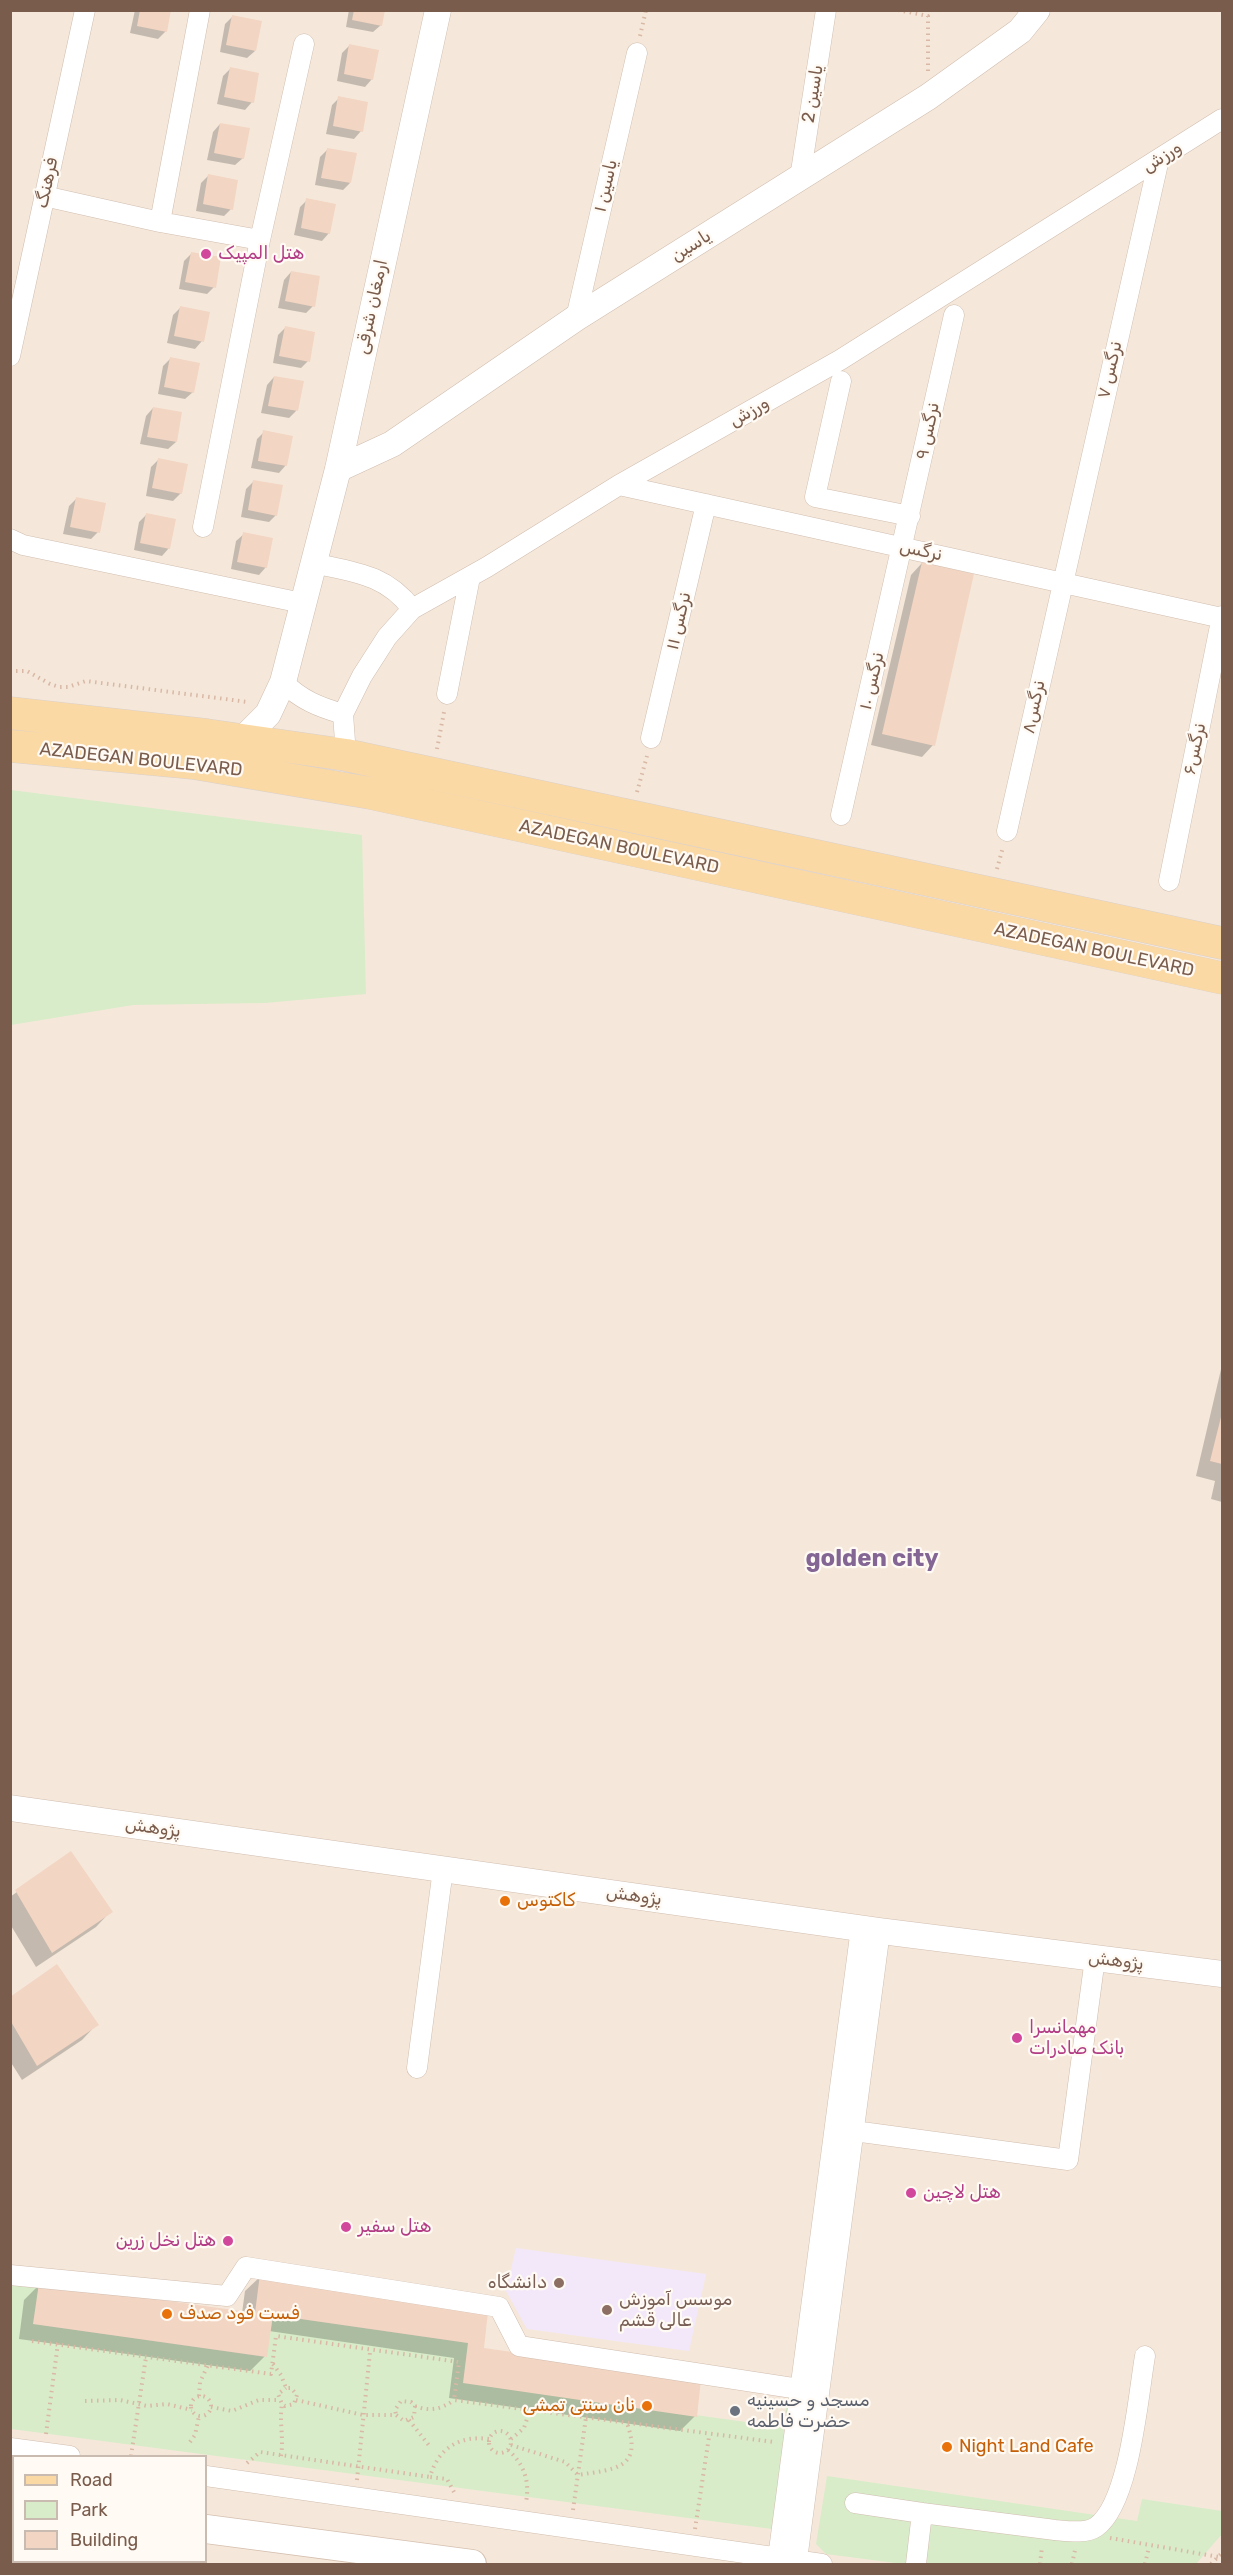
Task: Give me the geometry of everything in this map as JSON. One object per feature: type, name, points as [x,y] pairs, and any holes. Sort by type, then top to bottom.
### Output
[{"type":"main road","name":"AZADEGAN BOULEVARD","points":[[10,713],[242,740],[346,755],[1222,943]]},
{"type":"main road","name":"AZADEGAN BOULEVARD","points":[[10,746],[193,763],[370,793],[1222,978]]},
{"type":"main road","points":[[207,2529],[472,2565]]},
{"type":"street","name":"فرهنگ","points":[[10,356],[85,10]]},
{"type":"street","points":[[160,222],[200,10]]},
{"type":"street","name":"ارمغان شرقی","points":[[278,693],[338,469],[438,10]]},
{"type":"street","name":"یاسین 2","points":[[800,178],[826,10]]},
{"type":"street","name":"یاسین","points":[[338,469],[392,444],[576,318],[927,97],[1020,31],[1037,10]]},
{"type":"street","points":[[203,526],[260,240],[304,44]]},
{"type":"street","name":"یاسین ۱","points":[[576,318],[637,53]]},
{"type":"street","name":"ورزش","points":[[343,714],[362,676],[387,637],[412,609],[470,577],[619,485],[840,360],[1222,119]]},
{"type":"street","name":"نرگس ۷","points":[[1062,582],[1159,159]]},
{"type":"street","points":[[44,196],[160,222],[260,240]]},
{"type":"street","name":"نرگس ۹","points":[[903,547],[954,315]]},
{"type":"street","points":[[841,381],[815,497],[910,516]]},
{"type":"street","name":"نرگس","points":[[619,485],[1222,617]]},
{"type":"street","name":"نرگس ۱۱","points":[[651,738],[706,504]]},
{"type":"street","points":[[10,539],[23,545],[302,603]]},
{"type":"street","name":"نرگس ۱۰","points":[[841,815],[903,547]]},
{"type":"street","points":[[313,563],[368,574],[402,596],[412,609]]},
{"type":"street","points":[[447,694],[470,577]]},
{"type":"street","name":"نرگس۸","points":[[1007,831],[1062,582]]},
{"type":"street","name":"نرگس۶","points":[[1168,880],[1222,617]]},
{"type":"street","points":[[242,740],[268,714],[278,693],[296,695],[313,705],[343,714],[346,755]]},
{"type":"street","name":"پژوهش","points":[[10,1808],[871,1929],[1222,1974]]},
{"type":"street","points":[[417,2068],[443,1869]]},
{"type":"street","points":[[788,2559],[793,2445],[810,2390],[854,2131],[871,1929]]},
{"type":"street","points":[[788,2559],[871,1929]]},
{"type":"street","points":[[854,2131],[1068,2160],[1095,1958]]},
{"type":"street","points":[[10,2274],[226,2296],[246,2267],[499,2307],[519,2346],[810,2390]]},
{"type":"street","points":[[855,2503],[1077,2531],[1095,2528],[1110,2511],[1120,2490],[1128,2461],[1145,2356]]},
{"type":"street","points":[[10,2448],[56,2455]]},
{"type":"street","points":[[207,2476],[822,2565]]},
{"type":"street","points":[[916,2565],[922,2513]]},
{"type":"path","points":[[637,53],[646,10]]},
{"type":"path","points":[[898,10],[928,16],[927,97]]},
{"type":"path","points":[[10,670],[27,671],[60,687],[86,681],[278,693]]},
{"type":"path","points":[[433,773],[447,694]]},
{"type":"path","points":[[630,816],[651,738]]},
{"type":"path","points":[[990,893],[1007,831]]},
{"type":"path","points":[[32,2341],[271,2374],[276,2336],[459,2362],[454,2400]]},
{"type":"path","points":[[43,2453],[58,2343]]},
{"type":"path","points":[[355,2497],[370,2352]]},
{"type":"path","points":[[131,2455],[146,2357]]},
{"type":"path","points":[[272,2364],[281,2375],[286,2388]]},
{"type":"path","points":[[199,2396],[200,2382],[208,2365]]},
{"type":"path","points":[[286,2388],[295,2391],[296,2400]]},
{"type":"path","points":[[281,2456],[283,2437],[279,2422],[278,2394],[286,2388]]},
{"type":"path","points":[[199,2396],[208,2399],[211,2408]]},
{"type":"path","points":[[192,2410],[194,2399],[199,2396]]},
{"type":"path","points":[[86,2401],[120,2400],[139,2405],[167,2404],[192,2410],[200,2416]]},
{"type":"path","points":[[211,2408],[232,2411],[259,2400],[280,2402],[290,2406],[296,2400]]},
{"type":"path","points":[[296,2400],[363,2415],[396,2415],[404,2421],[414,2417],[415,2406]]},
{"type":"path","points":[[396,2415],[395,2410],[401,2401],[411,2402],[423,2409],[439,2409],[454,2400],[793,2445]]},
{"type":"path","points":[[200,2416],[209,2412],[211,2408]]},
{"type":"path","points":[[511,2439],[524,2428],[530,2410]]},
{"type":"path","points":[[190,2442],[195,2435],[200,2416]]},
{"type":"path","points":[[571,2528],[586,2417]]},
{"type":"path","points":[[409,2420],[431,2448]]},
{"type":"path","points":[[578,2475],[618,2469],[630,2459],[632,2436],[627,2423]]},
{"type":"path","points":[[430,2477],[437,2459],[451,2445],[469,2438],[489,2439],[497,2431],[503,2431],[511,2439],[511,2445],[508,2450],[497,2452],[492,2450],[489,2439]]},
{"type":"path","points":[[693,2546],[709,2437]]},
{"type":"path","points":[[511,2445],[565,2462],[578,2475]]},
{"type":"path","points":[[508,2450],[520,2463],[527,2481],[526,2502],[516,2520]]},
{"type":"path","points":[[245,2465],[260,2452],[447,2479],[467,2513]]},
{"type":"path","points":[[1077,2531],[1149,2547],[1221,2555]]},
{"type":"path","points":[[1146,2565],[1149,2547]]},
{"type":"path","points":[[1211,2565],[1221,2555]]},
{"type":"shaded area","points":[[11,11],[1222,11],[1222,2564],[11,2564]]},
{"type":"shaded area","name":"موسس آموزش عالی قشم","points":[[516,2248],[706,2274],[689,2351],[527,2329],[506,2291]]},
{"type":"green space","points":[[11,790],[362,835],[366,994],[265,1003],[133,1005],[11,1025]]},
{"type":"green space","points":[[11,2282],[39,2283],[34,2324],[266,2357],[273,2315],[468,2343],[464,2383],[782,2427],[789,2396],[803,2400],[787,2531],[11,2429]]},
{"type":"green space","points":[[827,2476],[1137,2521],[1142,2499],[1222,2511],[1222,2534],[1196,2564],[903,2564],[826,2554],[816,2544]]},
{"type":"building","points":[[140,10],[171,10],[167,32],[137,26]]},
{"type":"building","points":[[354,10],[385,10],[382,26],[352,20]]},
{"type":"building","points":[[232,15],[262,21],[256,51],[226,45]]},
{"type":"building","points":[[349,44],[379,50],[373,80],[344,74]]},
{"type":"building","points":[[230,67],[259,73],[254,103],[224,97]]},
{"type":"building","points":[[338,96],[368,102],[363,132],[333,126]]},
{"type":"building","points":[[220,123],[250,128],[244,159],[214,153]]},
{"type":"building","points":[[327,148],[357,153],[351,183],[321,178]]},
{"type":"building","points":[[208,174],[238,180],[233,210],[203,204]]},
{"type":"building","points":[[306,198],[336,204],[330,234],[301,228]]},
{"type":"building","points":[[191,252],[221,257],[216,288],[185,282]]},
{"type":"building","points":[[291,271],[320,276],[315,307],[285,301]]},
{"type":"building","points":[[180,306],[210,312],[204,342],[174,336]]},
{"type":"building","points":[[285,326],[315,332],[310,362],[279,356]]},
{"type":"building","points":[[170,357],[200,363],[194,393],[164,387]]},
{"type":"building","points":[[274,376],[304,381],[298,411],[268,406]]},
{"type":"building","points":[[153,407],[182,412],[177,442],[147,437]]},
{"type":"building","points":[[263,430],[293,436],[287,466],[258,461]]},
{"type":"building","points":[[158,458],[188,464],[182,494],[152,488]]},
{"type":"building","points":[[253,480],[283,485],[277,516],[248,510]]},
{"type":"building","points":[[76,497],[106,503],[100,533],[70,527]]},
{"type":"building","points":[[146,513],[176,519],[170,549],[140,543]]},
{"type":"building","points":[[243,532],[273,538],[267,568],[237,562]]},
{"type":"building","points":[[922,562],[974,574],[935,746],[882,734]]},
{"type":"building","points":[[1222,1413],[1222,1464],[1210,1461]]},
{"type":"building","points":[[71,1851],[113,1912],[52,1953],[15,1890]]},
{"type":"building","points":[[57,1964],[99,2025],[37,2066],[10,2020],[10,1997]]},
{"type":"building","points":[[260,2274],[488,2312],[484,2348],[701,2379],[697,2417],[463,2383],[468,2343],[273,2315],[267,2357],[33,2324],[39,2283],[255,2313]]},
{"type":"place","name":"هتل المپیک","points":[[206,254]]},
{"type":"place","name":"کاکتوس","points":[[505,1901]]},
{"type":"place","name":"مهمانسرا بانک صادرات","points":[[1017,2038]]},
{"type":"place","name":"هتل لاچین","points":[[911,2193]]},
{"type":"place","name":"هتل سفیر","points":[[346,2227]]},
{"type":"place","name":"هتل نخل زرین","points":[[228,2241]]},
{"type":"place","name":"دانشگاه","points":[[559,2283]]},
{"type":"place","name":"موسس آموزش عالی قشم","points":[[607,2310]]},
{"type":"place","name":"فست فود صدف","points":[[167,2314]]},
{"type":"place","name":"نان سنتی تمشی","points":[[647,2406]]},
{"type":"place","name":"مسجد و حسینیه حضرت فاطمه","points":[[735,2411]]},
{"type":"place","name":"Night Land Cafe","points":[[947,2447]]},
{"type":"district","name":"golden city","points":[[872,1559]]}]
